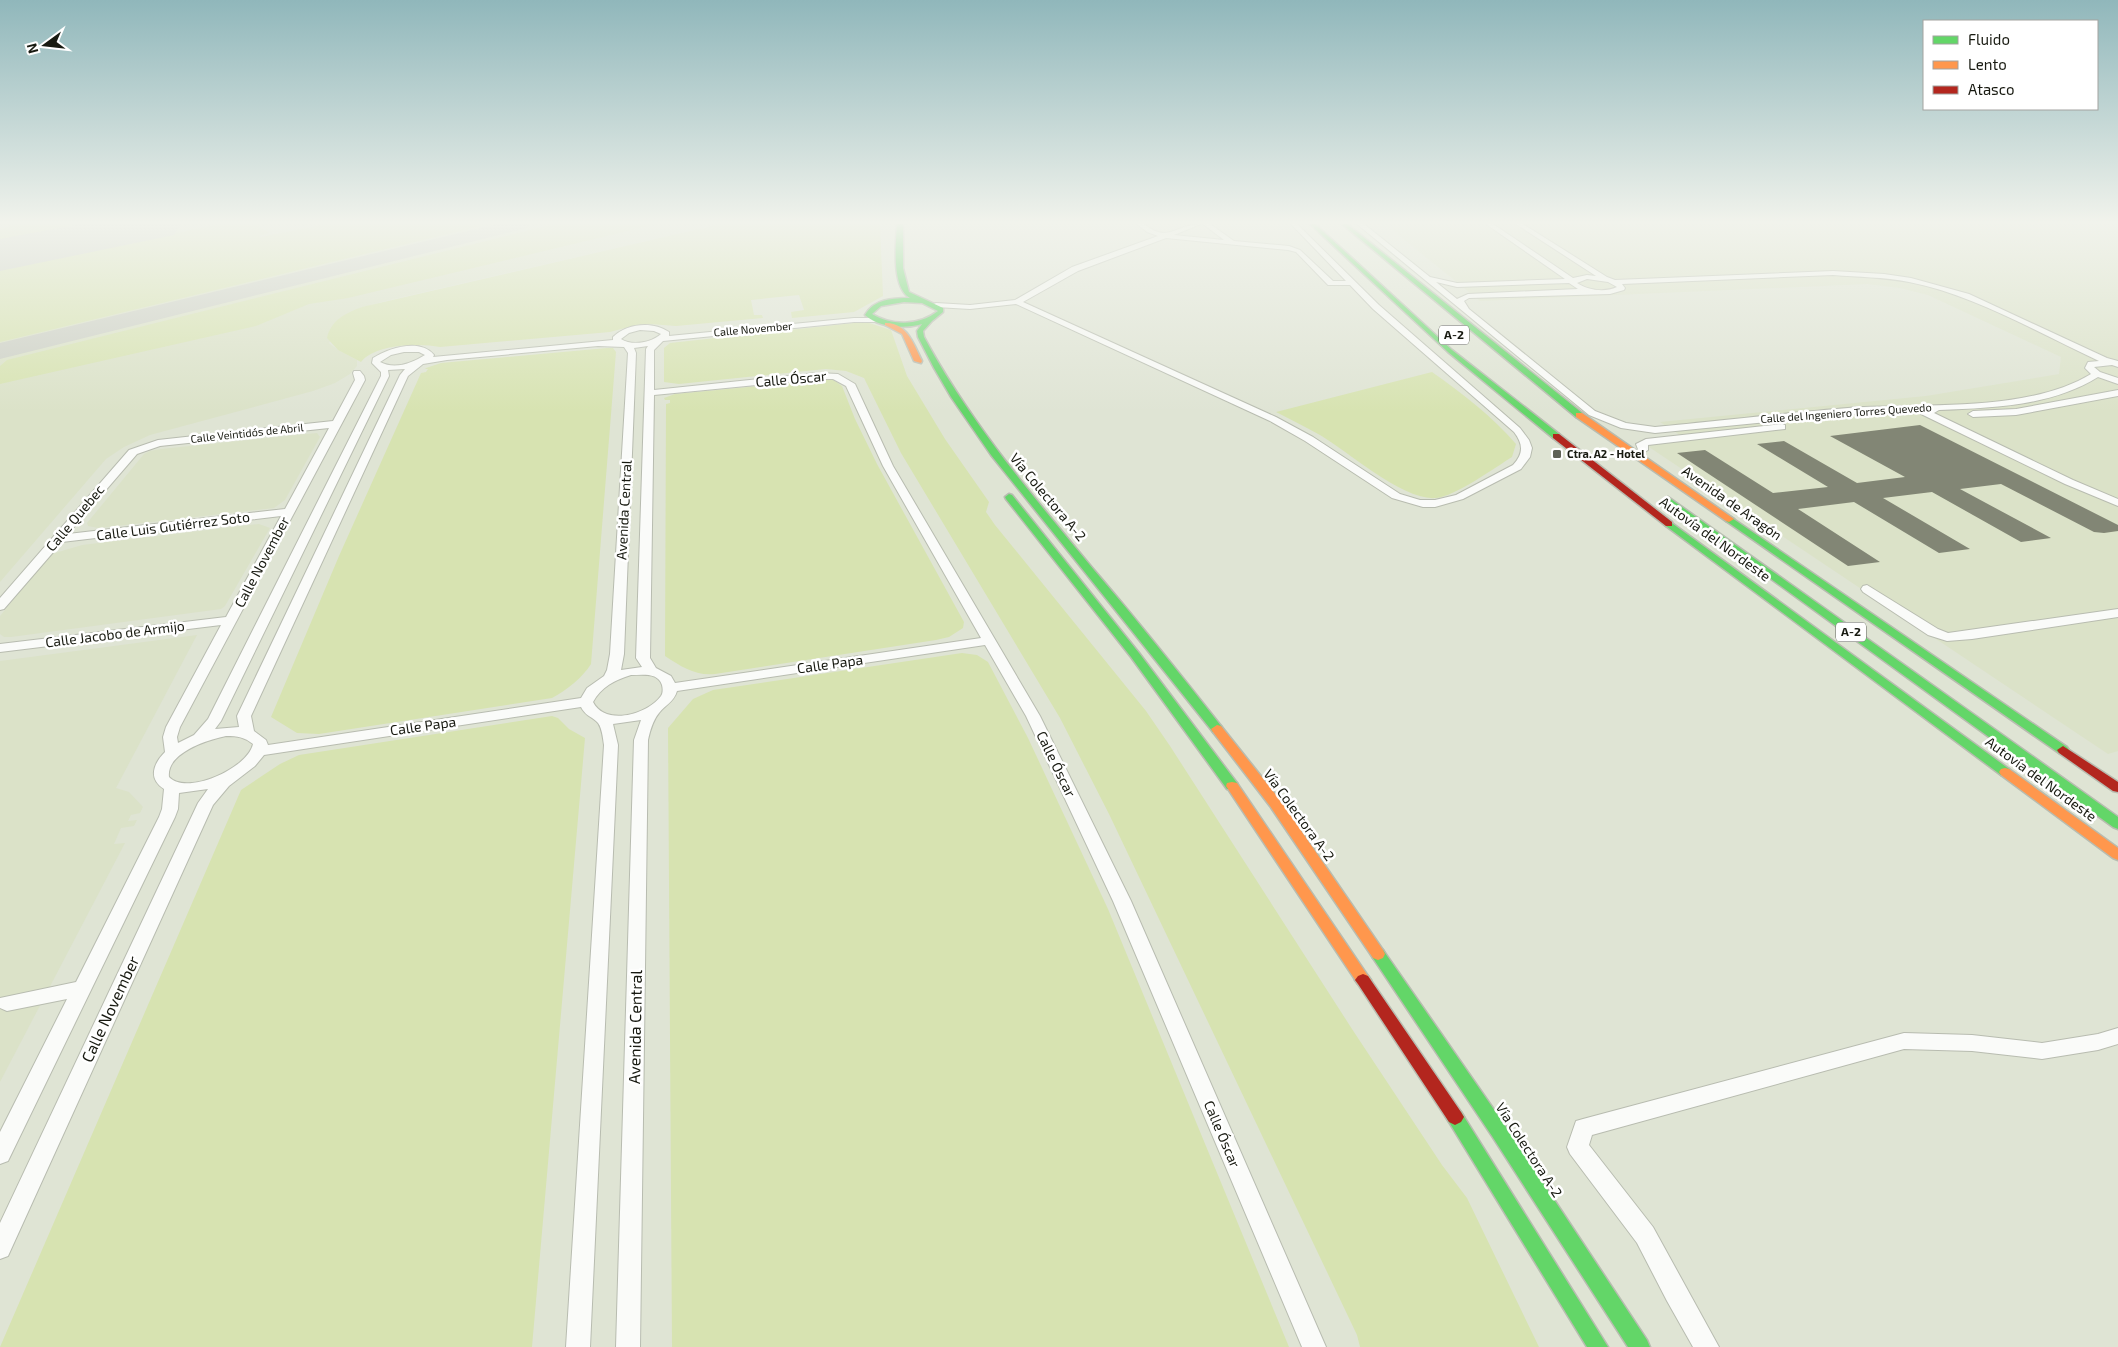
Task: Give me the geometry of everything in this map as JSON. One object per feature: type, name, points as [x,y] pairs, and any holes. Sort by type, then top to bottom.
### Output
[{"type":"main road","points":[[892,287],[892,296],[871,316],[905,333],[922,369]]},
{"type":"main road","points":[[887,324],[913,324],[935,313],[923,301],[909,295],[905,287]]},
{"type":"main road","name":"Autovía del Nordeste","points":[[1380,287],[1450,351],[1562,442],[1640,502],[2118,855]]},
{"type":"main road","points":[[1397,287],[1405,294]]},
{"type":"main road","name":"Avenida de Aragón","points":[[1420,287],[1496,349],[1587,415],[2118,788]]},
{"type":"main road","points":[[884,303],[904,300],[923,301]]},
{"type":"main road","name":"Vía Colectora A-2","points":[[935,313],[920,331],[921,337],[939,374],[995,456],[1125,612],[1275,803],[1498,1130],[1640,1347]]},
{"type":"main road","points":[[1005,492],[1135,654],[1239,796],[1466,1134],[1598,1347]]},
{"type":"main road","name":"Autovía del Nordeste","points":[[1660,494],[2118,824]]},
{"type":"street","points":[[935,313],[1017,302],[1044,287]]},
{"type":"street","points":[[1017,302],[1274,419],[1309,439],[1396,496],[1410,501],[1422,504],[1447,502],[1517,467],[1525,459],[1527,450],[1526,440],[1355,287]]},
{"type":"street","points":[[1429,287],[1587,415]]},
{"type":"street","points":[[1436,287],[1587,415]]},
{"type":"street","points":[[1468,287],[1467,288],[1469,291],[1485,295]]},
{"type":"street","points":[[1577,287],[1592,291]]},
{"type":"street","points":[[1466,311],[1460,300],[1468,296],[1592,291],[1611,292],[1629,287]]},
{"type":"street","points":[[1927,287],[1950,294],[2096,363]]},
{"type":"street","points":[[1936,287],[1958,293],[2104,360],[2118,364]]},
{"type":"street","name":"Calle November","points":[[621,333],[641,328],[682,330],[852,315],[871,316]]},
{"type":"street","name":"Calle November","points":[[623,344],[638,345],[658,340],[854,320],[871,316]]},
{"type":"street","points":[[658,340],[666,334],[660,329]]},
{"type":"street","points":[[621,333],[599,338],[449,351],[404,350],[386,354],[376,360],[376,363],[395,367],[447,357],[555,347],[623,344]]},
{"type":"street","name":"Avenida Central","points":[[610,677],[617,663],[632,353],[631,350],[616,338],[621,333]]},
{"type":"street","name":"Avenida Central","points":[[651,671],[643,658],[650,349],[658,340]]},
{"type":"street","points":[[247,733],[244,716],[404,375],[430,355],[427,350]]},
{"type":"street","points":[[2118,364],[2096,363],[2091,364],[2089,368],[2097,374],[2118,381]]},
{"type":"street","name":"Calle November","points":[[199,739],[214,721],[385,376],[385,372],[379,365]]},
{"type":"street","name":"Calle November","points":[[174,754],[170,737],[173,727],[360,380],[360,376],[357,373]]},
{"type":"street","name":"Calle del Ingeniero Torres Quevedo","points":[[1643,450],[1641,444],[1646,442],[1861,418],[1931,416],[2063,392],[2091,379],[2097,374]]},
{"type":"street","name":"Calle Óscar","points":[[649,393],[817,376],[834,376],[846,380],[850,384],[888,466],[1033,716],[1122,901],[1314,1347]]},
{"type":"street","name":"Calle del Ingeniero Torres Quevedo","points":[[1587,415],[1624,426],[1655,430],[1850,411],[1960,410],[2016,412],[2118,393]]},
{"type":"street","points":[[1931,416],[2118,503]]},
{"type":"street","name":"Calle Veintidós de Abril","points":[[158,443],[336,424]]},
{"type":"street","name":"Calle Quebec","points":[[0,606],[127,457],[140,448],[158,443]]},
{"type":"street","name":"Calle Luis Gutiérrez Soto","points":[[57,539],[288,512]]},
{"type":"street","points":[[1867,589],[1933,632],[1947,637],[2118,613]]},
{"type":"street","name":"Calle Jacobo de Armijo","points":[[0,648],[230,620]]},
{"type":"street","name":"Calle Papa","points":[[670,688],[989,641]]},
{"type":"street","points":[[654,710],[628,718],[603,718],[594,714],[588,708],[586,702],[593,688],[610,677],[631,671],[651,671],[661,675],[668,681],[670,688]]},
{"type":"street","name":"Avenida Central","points":[[628,1347],[641,740],[642,732],[654,710],[669,696],[670,688]]},
{"type":"street","name":"Calle Papa","points":[[260,751],[586,702]]},
{"type":"street","points":[[578,1347],[611,745],[610,736],[603,718]]},
{"type":"street","points":[[225,732],[247,733],[256,736],[260,743],[260,751],[254,760],[230,777],[198,787],[172,786],[164,782],[160,777],[165,762],[174,754],[199,739],[225,732]]},
{"type":"street","name":"Calle November","points":[[0,1248],[202,811],[216,791],[230,777]]},
{"type":"street","points":[[0,1154],[170,809],[172,786]]},
{"type":"street","points":[[7,1003],[82,988]]},
{"type":"street","points":[[1707,1347],[1644,1236],[1578,1146],[1583,1128],[1904,1040],[1972,1043],[2042,1051],[2098,1042],[2118,1036]]},
{"type":"shaded area","points":[[0,287],[447,287],[381,302],[349,312],[329,343],[357,360],[357,366],[350,374],[335,383],[313,391],[150,435],[124,447],[106,459],[0,582]]},
{"type":"shaded area","points":[[1463,287],[1802,287],[1480,301]]},
{"type":"shaded area","points":[[1891,287],[2118,287],[2118,751],[2108,754],[1646,445],[1689,441],[1660,422],[1926,396],[2059,374],[2061,357],[1928,295]]},
{"type":"shaded area","points":[[317,433],[320,437],[285,500],[274,508],[99,528],[88,526],[87,523],[144,454],[150,451]]},
{"type":"shaded area","points":[[259,524],[270,528],[225,606],[221,609],[11,637],[4,637],[0,634],[0,616],[47,558],[55,553],[82,545]]},
{"type":"shaded area","points":[[197,635],[116,788],[129,792],[143,807],[140,813],[131,815],[128,821],[137,820],[134,826],[121,828],[114,844],[125,843],[0,1082],[0,661]]},
{"type":"green space","points":[[0,287],[229,287],[0,342]]},
{"type":"green space","points":[[301,287],[395,287],[348,298],[309,304],[256,326],[0,384],[0,366],[7,360]]},
{"type":"green space","points":[[449,287],[883,287],[883,296],[854,312],[792,318],[791,312],[804,310],[799,295],[751,300],[754,315],[762,315],[763,318],[676,326],[636,325],[610,332],[440,347],[421,345],[398,346],[376,352],[361,362],[338,350],[327,338],[332,326],[340,318],[362,307]]},
{"type":"green space","points":[[869,323],[891,330],[907,376],[945,439],[989,502],[986,512],[1146,711],[1170,746],[1352,1029],[1442,1165],[1467,1198],[1539,1347],[1360,1347],[1357,1335],[1109,814],[1060,718],[901,453],[864,378],[846,371],[826,369],[679,384],[664,382],[664,348],[670,343]]},
{"type":"green space","points":[[613,348],[616,352],[591,664],[584,674],[568,688],[552,698],[319,734],[297,733],[271,717],[339,556],[421,373],[426,372],[428,369],[426,368],[441,363]]},
{"type":"green space","points":[[1432,372],[1476,405],[1516,444],[1512,457],[1475,481],[1444,496],[1436,498],[1423,497],[1392,484],[1320,435],[1276,412]]},
{"type":"green space","points":[[832,379],[842,386],[855,419],[877,464],[964,622],[963,628],[949,637],[936,640],[715,674],[701,674],[683,667],[665,656],[666,404],[670,403],[670,400],[665,400],[664,398],[675,394]]},
{"type":"green space","points":[[962,653],[977,655],[988,662],[1028,738],[1108,909],[1289,1347],[672,1347],[668,728],[693,699],[713,690]]},
{"type":"green space","points":[[552,716],[558,718],[569,729],[585,738],[532,1347],[0,1347],[241,790],[280,764],[299,755]]},
{"type":"building","points":[[1920,425],[2118,525],[2118,531],[2094,532],[2001,484],[1960,489],[2051,538],[2021,542],[1932,492],[1883,498],[1970,549],[1939,553],[1854,502],[1798,509],[1880,562],[1848,566],[1677,453],[1705,450],[1773,493],[1828,487],[1757,444],[1784,441],[1857,483],[1905,477],[1830,436]]},
{"type":"taxiway","points":[[0,351],[263,287]]},
{"type":"traffic: fast","points":[[904,287],[906,292],[913,298],[923,301]]},
{"type":"traffic: fast","points":[[1380,287],[1450,351],[1556,436]]},
{"type":"traffic: fast","points":[[1421,287],[1579,415]]},
{"type":"traffic: fast","points":[[904,300],[923,301],[940,308],[941,311],[926,321],[906,325],[885,323],[868,315],[879,304],[888,301],[904,300]]},
{"type":"traffic: fast","points":[[929,320],[920,331],[921,337],[937,368],[974,426],[994,454],[1133,623],[1217,729]]},
{"type":"traffic: fast","points":[[1009,497],[1135,655],[1232,786]]},
{"type":"traffic: fast","points":[[1668,500],[2118,824]]},
{"type":"traffic: fast","points":[[1729,519],[2063,750]]},
{"type":"traffic: fast","points":[[1669,524],[2005,772]]},
{"type":"traffic: fast","points":[[1378,954],[1498,1130],[1640,1347]]},
{"type":"traffic: fast","points":[[1455,1117],[1598,1347]]},
{"type":"traffic: slow","points":[[887,324],[905,333],[918,361]]},
{"type":"traffic: slow","points":[[1579,415],[1729,519]]},
{"type":"traffic: slow","points":[[1217,729],[1275,803],[1378,954]]},
{"type":"traffic: slow","points":[[2005,772],[2118,855]]},
{"type":"traffic: slow","points":[[1232,786],[1363,980]]},
{"type":"traffic: jam","points":[[1556,436],[1669,524]]},
{"type":"traffic: jam","points":[[2063,750],[2118,788]]},
{"type":"traffic: jam","points":[[1363,980],[1455,1117]]},
{"type":"place","name":"Ctra. A2 - Hotel","points":[[1557,454]]}]
